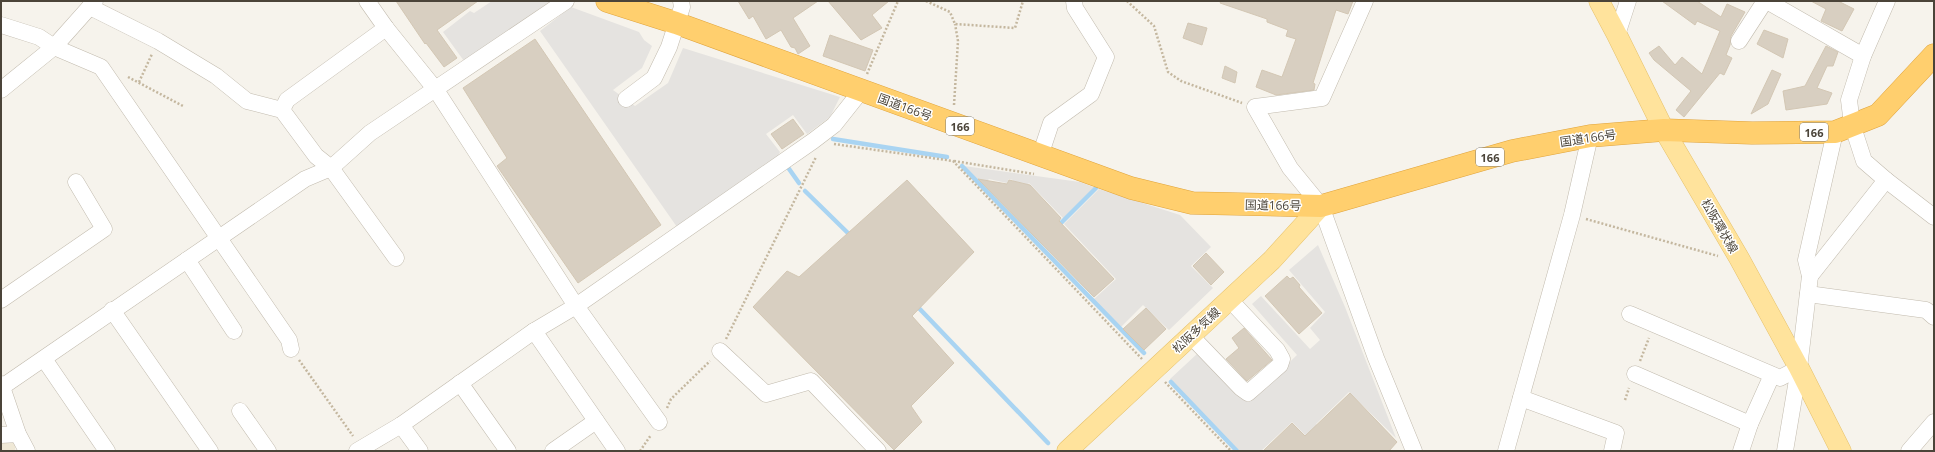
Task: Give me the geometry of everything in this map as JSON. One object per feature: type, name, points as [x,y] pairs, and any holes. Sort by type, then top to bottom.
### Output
[{"type":"highway","name":"国道166号","points":[[608,1],[676,23],[1131,188],[1192,203],[1321,206],[1512,151],[1590,136],[1664,130],[1752,133],[1843,128],[1878,115],[1934,55]]},
{"type":"main road","name":"松阪環状線","points":[[1599,1],[1618,35],[1664,130],[1739,258],[1799,368],[1841,451]]},
{"type":"main road","name":"松阪多気線","points":[[1067,451],[1152,370],[1272,260],[1321,206]]},
{"type":"street","points":[[367,1],[386,28],[436,90],[576,306],[659,422]]},
{"type":"street","points":[[27,451],[18,434],[2,385],[44,359],[112,310],[305,179],[331,168],[370,133],[436,90],[566,1]]},
{"type":"street","points":[[626,99],[654,78],[669,47],[682,7],[681,1]]},
{"type":"street","points":[[1044,157],[1051,123],[1091,94],[1106,57],[1075,8],[1074,1]]},
{"type":"street","points":[[1365,1],[1322,98],[1255,107],[1290,168],[1321,206],[1376,358],[1414,451]]},
{"type":"street","points":[[1618,35],[1628,1]]},
{"type":"street","points":[[1739,41],[1766,1],[1863,56]]},
{"type":"street","points":[[1785,451],[1799,368],[1810,276],[1806,260],[1843,128],[1849,100],[1863,56],[1887,1]]},
{"type":"street","points":[[1,90],[54,47],[92,4],[216,76],[247,101],[282,110],[316,156],[331,168],[396,258]]},
{"type":"street","points":[[1,26],[39,37],[54,47],[101,67],[289,340],[291,349]]},
{"type":"street","points":[[282,110],[287,100],[386,28]]},
{"type":"street","points":[[359,450],[401,424],[534,331],[576,306],[818,142],[834,125],[861,90]]},
{"type":"street","points":[[1843,128],[1864,161],[1934,217]]},
{"type":"street","points":[[1506,451],[1572,215],[1590,136]]},
{"type":"street","points":[[1810,276],[1886,180]]},
{"type":"street","points":[[1,300],[104,229],[76,182]]},
{"type":"street","points":[[186,260],[234,331]]},
{"type":"street","points":[[1808,294],[1926,310],[1934,317]]},
{"type":"street","points":[[1190,335],[1240,388],[1248,393],[1280,365],[1282,359],[1277,350],[1229,299]]},
{"type":"street","points":[[112,310],[210,451]]},
{"type":"street","points":[[1630,314],[1780,378],[1799,368]]},
{"type":"street","points":[[534,331],[617,451]]},
{"type":"street","points":[[720,351],[766,394],[811,381],[878,451]]},
{"type":"street","points":[[44,359],[106,451]]},
{"type":"street","points":[[1634,374],[1750,424]]},
{"type":"street","points":[[1741,451],[1750,424],[1772,375]]},
{"type":"street","points":[[460,383],[508,451]]},
{"type":"street","points":[[1521,398],[1616,433],[1612,451]]},
{"type":"street","points":[[240,411],[268,451]]},
{"type":"street","points":[[553,451],[596,421]]},
{"type":"street","points":[[1909,451],[1934,422]]},
{"type":"street","points":[[401,424],[420,451]]},
{"type":"street","points":[[1,435],[18,434]]},
{"type":"path","points":[[861,90],[898,1]]},
{"type":"path","points":[[926,1],[950,12],[955,24],[958,41],[958,60],[956,98],[951,123]]},
{"type":"path","points":[[955,24],[1015,28],[1023,1]]},
{"type":"path","points":[[1127,1],[1154,26],[1168,72],[1181,81],[1255,107]]},
{"type":"path","points":[[139,82],[158,41]]},
{"type":"path","points":[[126,77],[139,82],[183,106]]},
{"type":"path","points":[[640,451],[659,422],[671,399],[720,351],[805,183],[818,142],[1040,174],[1044,157]]},
{"type":"path","points":[[953,161],[1231,451]]},
{"type":"path","points":[[1572,215],[1718,256],[1739,258]]},
{"type":"path","points":[[291,349],[359,450]]},
{"type":"shaded area","points":[[492,1],[551,1],[464,61],[443,32],[470,11],[474,13]]},
{"type":"shaded area","points":[[571,7],[639,32],[644,40],[652,46],[642,68],[613,90],[635,106],[668,83],[683,48],[840,97],[830,117],[807,134],[793,115],[766,134],[780,152],[777,158],[677,227],[540,31]]},
{"type":"shaded area","points":[[964,166],[1080,182],[1096,188],[1064,219],[1029,183],[1026,186],[1013,184],[1013,180],[1009,179],[1007,183],[989,179],[983,185]]},
{"type":"shaded area","points":[[1099,189],[1180,215],[1211,247],[1191,266],[1213,288],[1169,330],[1143,305],[1120,328],[1093,300],[1116,279],[1064,224]]},
{"type":"shaded area","points":[[1318,245],[1345,307],[1396,438],[1349,392],[1316,424],[1342,451],[1321,451],[1292,422],[1261,451],[1240,451],[1170,379],[1198,353],[1201,353],[1248,402],[1297,355],[1252,304],[1261,296],[1310,349],[1320,340],[1310,328],[1325,312],[1289,270]]},
{"type":"shaded area","points":[[1,440],[15,440],[15,451],[1,451]]},
{"type":"building","points":[[396,1],[478,1],[437,30],[457,58],[444,67],[426,43],[425,44]]},
{"type":"building","points":[[738,1],[818,1],[793,18],[810,46],[798,54],[795,48],[791,47],[781,30],[766,39],[753,16],[749,19]]},
{"type":"building","points":[[828,1],[889,1],[872,15],[882,28],[861,40]]},
{"type":"building","points":[[1221,1],[1353,1],[1348,14],[1336,10],[1313,83],[1315,84],[1314,90],[1276,95],[1256,87],[1262,70],[1282,77],[1296,39],[1286,36],[1288,30],[1267,22],[1267,19],[1220,3]]},
{"type":"building","points":[[1662,1],[1697,1],[1721,17],[1727,4],[1745,12],[1731,36],[1730,45],[1726,55],[1732,58],[1724,75],[1720,73],[1684,117],[1676,110],[1691,91],[1654,60],[1649,53],[1659,46],[1675,65],[1682,57],[1702,74],[1720,31],[1697,21],[1695,25]]},
{"type":"building","points":[[1811,1],[1838,1],[1854,9],[1842,31],[1821,21],[1826,9]]},
{"type":"building","points":[[1188,23],[1207,28],[1202,45],[1183,38]]},
{"type":"building","points":[[1764,30],[1788,39],[1783,58],[1757,44]]},
{"type":"building","points":[[830,35],[873,50],[865,71],[823,56]]},
{"type":"building","points":[[535,39],[661,225],[578,283],[497,166],[507,158],[463,88]]},
{"type":"building","points":[[1826,46],[1838,52],[1833,66],[1827,66],[1817,88],[1832,93],[1827,104],[1786,110],[1783,91],[1805,86]]},
{"type":"building","points":[[1225,66],[1237,72],[1235,83],[1222,78]]},
{"type":"building","points":[[1772,70],[1781,74],[1768,104],[1751,114]]},
{"type":"building","points":[[793,119],[804,134],[782,149],[771,134]]},
{"type":"building","points":[[978,179],[1007,184],[1009,180],[1030,185],[1061,218],[1059,221],[1114,279],[1094,297]]},
{"type":"building","points":[[907,180],[974,252],[912,316],[954,363],[911,406],[922,422],[894,450],[753,307],[787,271],[799,277]]},
{"type":"building","points":[[1206,253],[1224,272],[1211,285],[1193,266]]},
{"type":"building","points":[[1287,276],[1290,279],[1293,277],[1300,285],[1299,287],[1322,313],[1299,334],[1265,296]]},
{"type":"building","points":[[1146,308],[1166,329],[1144,350],[1123,329]]},
{"type":"building","points":[[1244,328],[1272,360],[1247,381],[1226,359],[1239,348],[1232,338]]},
{"type":"building","points":[[1350,393],[1397,442],[1389,451],[1263,451],[1292,423],[1305,436]]},
{"type":"waterway","points":[[833,139],[947,157]]},
{"type":"waterway","points":[[787,166],[799,183]]},
{"type":"waterway","points":[[962,166],[1144,353]]},
{"type":"waterway","points":[[1057,227],[1096,188]]},
{"type":"waterway","points":[[805,191],[852,237]]},
{"type":"waterway","points":[[916,305],[1048,443]]},
{"type":"waterway","points":[[1171,382],[1237,451]]}]
